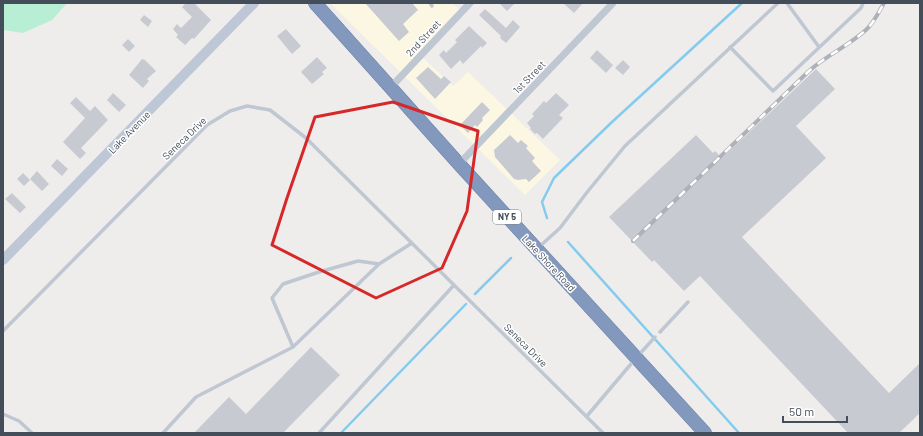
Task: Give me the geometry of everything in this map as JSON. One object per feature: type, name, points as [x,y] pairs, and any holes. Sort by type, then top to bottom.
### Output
[{"type":"highway","name":"Lake Shore Road","points":[[320,5],[459,164],[705,433]]},
{"type":"street","name":"Lake Avenue","points":[[3,260],[254,3]]},
{"type":"street","name":"2nd Street","points":[[391,87],[470,3]]},
{"type":"street","name":"1st Street","points":[[459,164],[613,3]]},
{"type":"lane","points":[[536,249],[560,228],[625,146],[778,3]]},
{"type":"lane","points":[[787,3],[819,47]]},
{"type":"lane","points":[[730,47],[773,91],[861,8],[863,3]]},
{"type":"lane","name":"Seneca Drive","points":[[3,331],[207,125],[230,111],[247,106],[270,110],[306,138],[603,433]]},
{"type":"lane","points":[[163,433],[196,397],[293,347],[379,264],[412,244]]},
{"type":"lane","points":[[293,347],[272,298],[283,284],[358,261],[379,264]]},
{"type":"lane","points":[[319,433],[454,285]]},
{"type":"lane","points":[[660,332],[688,302]]},
{"type":"lane","points":[[587,416],[655,337]]},
{"type":"lane","points":[[3,414],[19,421],[32,433]]},
{"type":"highlighted area","points":[[393,102],[478,131],[467,211],[442,268],[376,298],[272,245],[315,117]]},
{"type":"shaded area","points":[[330,3],[452,3],[461,11],[420,55],[453,86],[468,72],[560,160],[525,195]]},
{"type":"green space","points":[[3,3],[67,3],[52,20],[23,33],[3,30]]},
{"type":"building","points":[[186,3],[194,3],[211,20],[194,39],[192,38],[185,45],[176,37],[178,35],[173,29],[177,24],[181,28],[192,17],[182,7]]},
{"type":"building","points":[[365,3],[412,3],[418,10],[403,24],[409,32],[399,41]]},
{"type":"building","points":[[499,3],[515,3],[507,11]]},
{"type":"building","points":[[563,3],[583,3],[574,13]]},
{"type":"building","points":[[485,9],[506,28],[513,20],[520,27],[506,43],[500,38],[501,36],[479,15]]},
{"type":"building","points":[[144,15],[152,21],[148,27],[140,20]]},
{"type":"building","points":[[469,26],[487,43],[482,48],[481,46],[463,64],[460,60],[451,69],[439,55],[444,50],[446,53],[457,42],[455,40]]},
{"type":"building","points":[[286,29],[301,46],[292,54],[277,36]]},
{"type":"building","points":[[128,39],[135,46],[129,52],[122,45]]},
{"type":"building","points":[[597,50],[613,65],[606,73],[590,58]]},
{"type":"building","points":[[317,57],[327,68],[322,72],[324,74],[312,84],[301,72]]},
{"type":"building","points":[[142,59],[156,71],[147,79],[149,81],[143,88],[129,75]]},
{"type":"building","points":[[623,60],[630,67],[623,75],[615,68]]},
{"type":"building","points":[[428,67],[441,79],[444,76],[451,82],[435,99],[416,78]]},
{"type":"building","points":[[816,69],[835,89],[796,126],[826,158],[742,237],[889,393],[920,363],[920,413],[899,433],[848,433],[700,276],[684,291],[654,260],[652,262],[609,217],[696,135],[713,153],[715,151],[722,158]]},
{"type":"building","points":[[113,93],[126,105],[119,112],[107,100]]},
{"type":"building","points":[[556,93],[569,105],[559,115],[563,118],[543,139],[530,129],[531,128],[527,123],[534,116],[532,114],[544,101],[546,103]]},
{"type":"building","points":[[76,97],[90,111],[95,106],[108,120],[81,148],[86,153],[80,159],[63,142],[85,118],[70,103]]},
{"type":"building","points":[[482,102],[490,110],[482,118],[483,120],[477,127],[475,125],[468,133],[460,125]]},
{"type":"building","points":[[510,135],[518,143],[521,140],[528,146],[526,148],[535,158],[532,161],[541,171],[529,182],[526,179],[514,179],[495,157],[494,150]]},
{"type":"building","points":[[57,159],[68,169],[62,176],[51,166]]},
{"type":"building","points":[[37,171],[49,184],[42,191],[30,179]]},
{"type":"building","points":[[23,173],[30,180],[24,186],[17,179]]},
{"type":"building","points":[[12,193],[26,207],[20,213],[5,199]]},
{"type":"building","points":[[311,347],[340,375],[283,433],[194,433],[229,397],[246,414]]},
{"type":"waterway","points":[[547,218],[542,202],[554,178],[612,122],[742,3]]},
{"type":"waterway","points":[[568,242],[739,433]]},
{"type":"waterway","points":[[475,294],[511,258]]},
{"type":"waterway","points":[[341,433],[466,304]]},
{"type":"railway","points":[[633,241],[809,71],[867,29],[884,3]]}]
